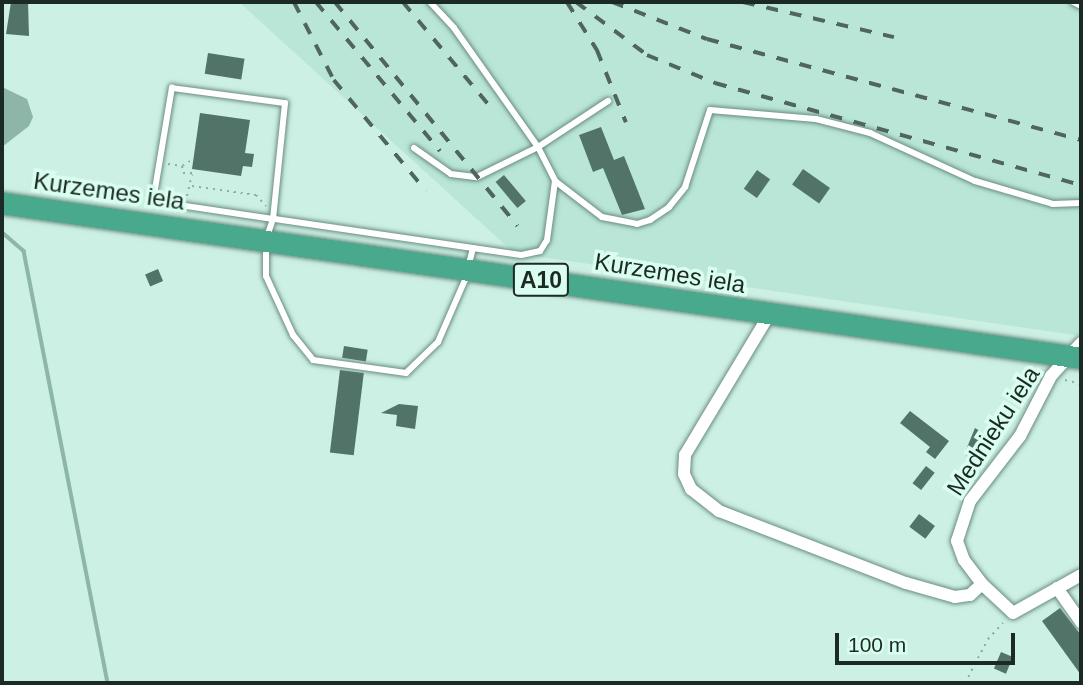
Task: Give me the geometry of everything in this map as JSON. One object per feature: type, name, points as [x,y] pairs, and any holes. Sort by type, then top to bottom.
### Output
[{"type":"highway","name":"Kurzemes iela","points":[[2,203],[270,229],[468,269],[769,315],[1078,353]]},
{"type":"street","points":[[769,315],[685,455],[684,474],[691,489],[719,511],[906,583],[955,597],[970,594],[982,584]]},
{"type":"street","name":"Mednieku iela","points":[[1013,613],[982,584],[964,560],[958,528],[970,500],[1020,436],[1051,376],[1078,353]]},
{"type":"street","points":[[1013,613],[1081,575]]},
{"type":"street","points":[[1057,588],[1081,622]]},
{"type":"lane","points":[[430,2],[454,28],[538,147],[555,181],[602,217],[637,223],[650,220],[669,207],[685,187],[710,110],[816,119],[870,132],[975,181],[1053,204],[1081,204]]},
{"type":"lane","points":[[1073,2],[1081,6]]},
{"type":"lane","points":[[473,248],[468,269],[438,342],[405,373],[313,360],[293,335],[265,276],[270,229],[274,207],[285,103],[172,88],[153,201],[270,229],[473,248],[521,255],[540,251],[547,240],[555,181]]},
{"type":"lane","points":[[414,148],[436,167],[466,177],[477,177],[538,147],[608,101]]},
{"type":"path","points":[[181,196],[190,195],[194,174],[182,169],[190,161]]},
{"type":"path","points":[[162,163],[162,171]]},
{"type":"path","points":[[192,186],[256,195],[260,204],[274,207]]},
{"type":"path","points":[[965,683],[988,639],[1013,613]]},
{"type":"shaded area","points":[[239,2],[1081,2],[1081,336],[514,253]]},
{"type":"shaded area","points":[[2,87],[27,99],[33,117],[29,126],[2,147]]},
{"type":"building","points":[[11,2],[28,2],[29,36],[6,34]]},
{"type":"building","points":[[208,53],[245,59],[241,80],[205,74]]},
{"type":"building","points":[[200,113],[250,120],[245,153],[254,154],[252,167],[243,166],[241,176],[192,169]]},
{"type":"building","points":[[601,127],[614,160],[624,156],[645,209],[622,215],[603,168],[593,172],[579,135]]},
{"type":"building","points":[[803,169],[830,188],[819,203],[792,185]]},
{"type":"building","points":[[757,170],[770,179],[757,198],[744,189]]},
{"type":"building","points":[[504,175],[526,201],[517,208],[496,182]]},
{"type":"building","points":[[158,269],[163,281],[150,286],[145,274]]},
{"type":"building","points":[[344,346],[368,350],[366,362],[342,358]]},
{"type":"building","points":[[340,370],[364,373],[354,455],[330,452]]},
{"type":"building","points":[[399,404],[418,406],[415,429],[396,426],[397,415],[381,413]]},
{"type":"building","points":[[910,411],[949,441],[935,459],[926,452],[930,447],[900,423]]},
{"type":"building","points":[[975,428],[998,442],[979,467],[967,459],[966,450]]},
{"type":"building","points":[[926,466],[935,473],[921,490],[912,483]]},
{"type":"building","points":[[919,514],[935,526],[925,539],[909,527]]},
{"type":"building","points":[[1060,608],[1081,635],[1081,675],[1042,621]]},
{"type":"building","points":[[1001,652],[1013,657],[1006,674],[994,669]]},
{"type":"waterway","points":[[2,232],[24,251],[108,683]]},
{"type":"railway","points":[[294,2],[334,80],[426,191]]},
{"type":"railway","points":[[316,2],[440,151]]},
{"type":"railway","points":[[335,2],[518,226]]},
{"type":"railway","points":[[403,2],[488,104]]},
{"type":"railway","points":[[567,2],[597,50],[626,122]]},
{"type":"railway","points":[[576,2],[647,55],[715,83],[1081,185]]},
{"type":"railway","points":[[612,2],[707,39],[1081,140]]},
{"type":"railway","points":[[743,2],[894,37]]}]
